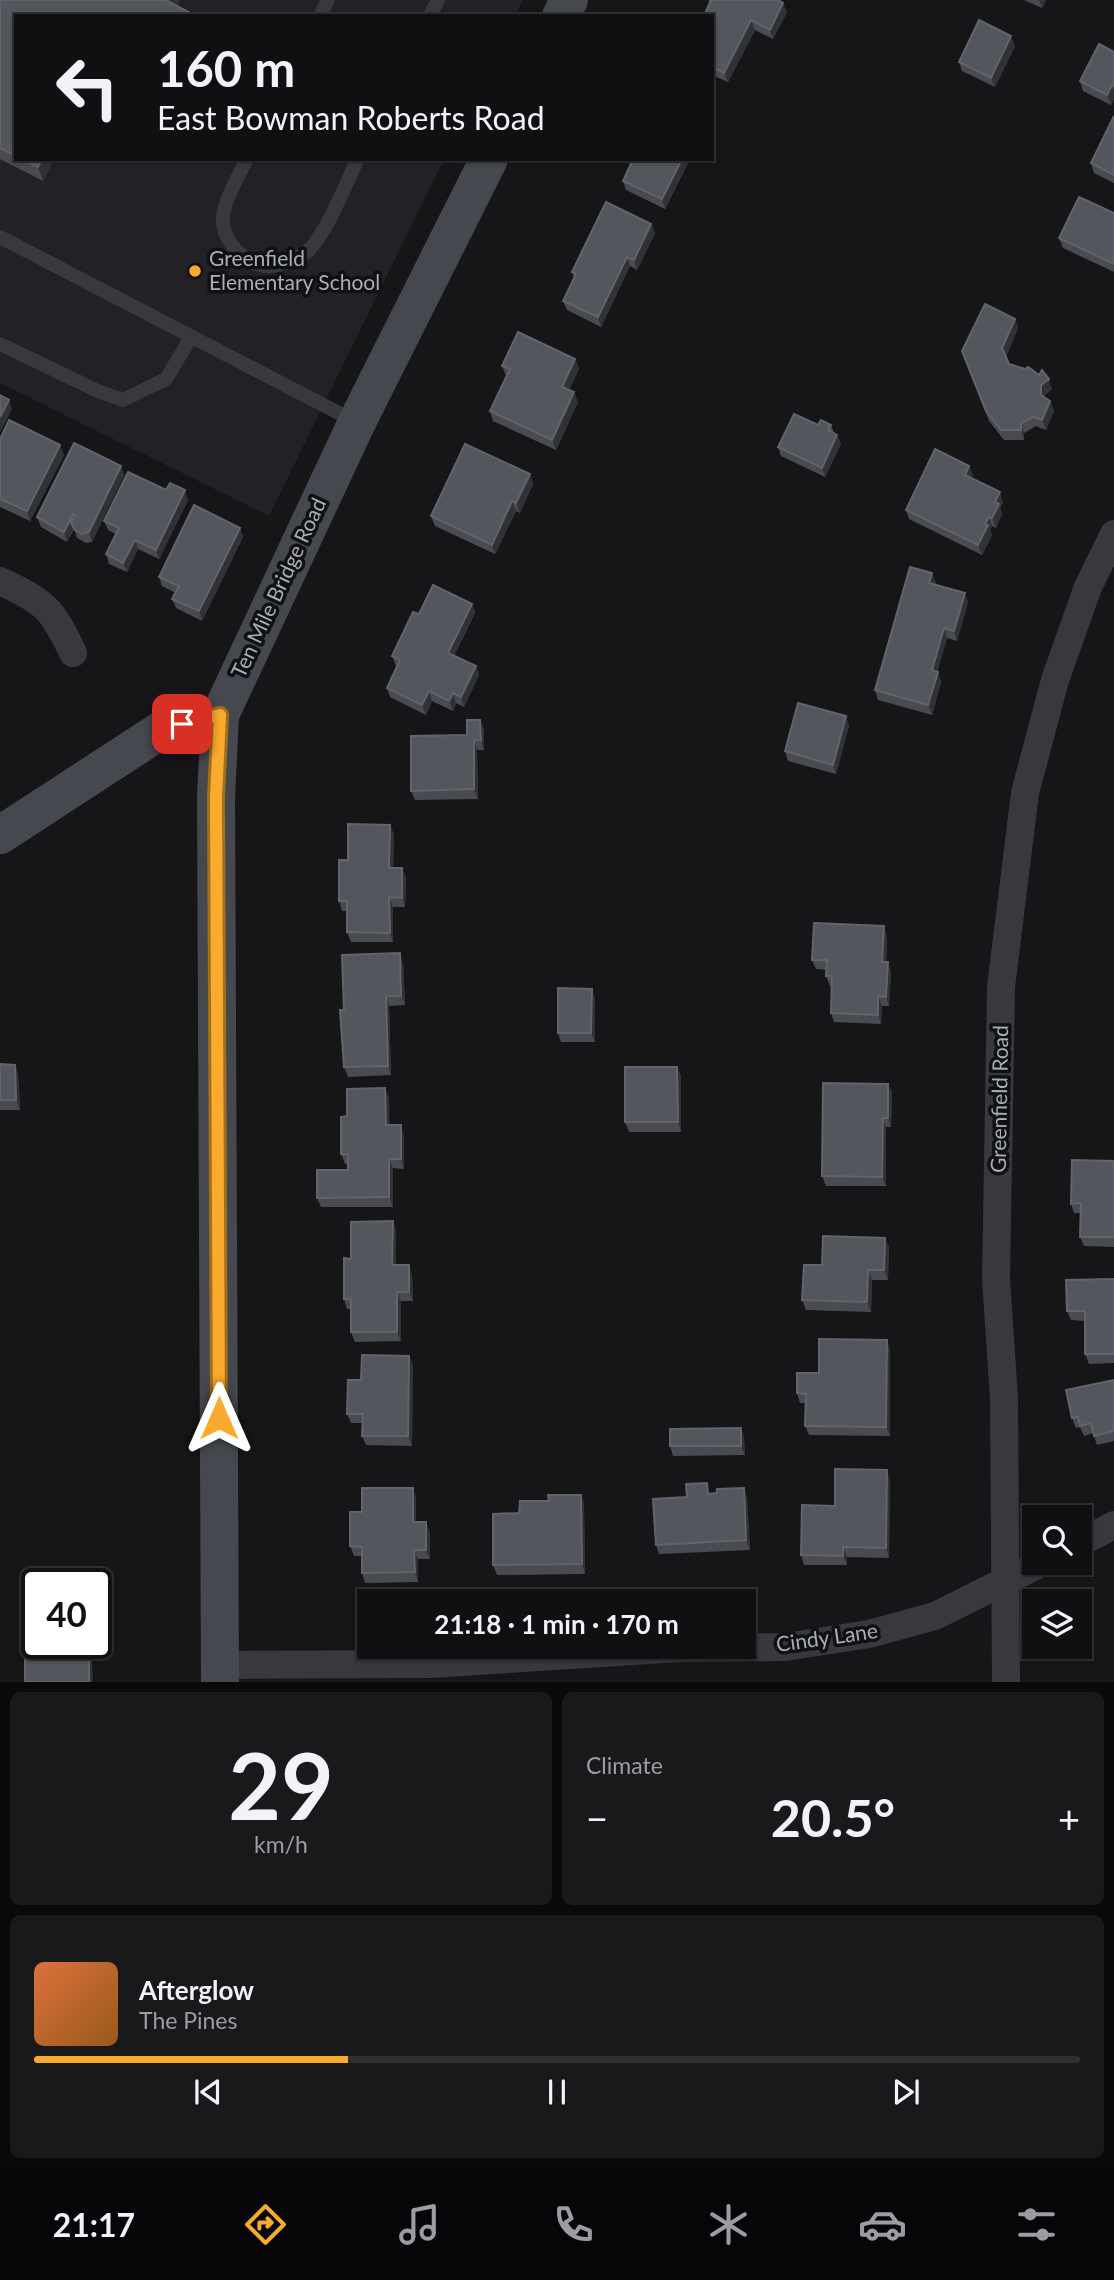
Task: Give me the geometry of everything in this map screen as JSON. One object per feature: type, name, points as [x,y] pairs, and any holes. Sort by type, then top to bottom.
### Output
[{"type":"street","name":"Ten Mile Bridge Road","points":[[220,1673],[216,811],[220,715],[357,422],[488,161]]},
{"type":"street","name":"Greenfield Road","points":[[1006,1682],[1004,1399],[996,1279],[1002,987],[1025,793],[1055,680],[1088,587],[1114,534]]},
{"type":"street","points":[[0,581],[44,604],[59,623],[73,653]]},
{"type":"street","points":[[0,835],[163,729],[220,715]]},
{"type":"street","points":[[1092,1537],[1114,1525]]},
{"type":"street","name":"Cindy Lane","points":[[220,1673],[431,1664],[679,1648],[785,1647],[869,1634],[935,1616],[1022,1573]]},
{"type":"lane","points":[[246,161],[231,192],[222,221],[227,239],[239,253],[250,261],[269,267],[309,251],[357,161]]},
{"type":"lane","points":[[0,237],[357,422]]},
{"type":"lane","points":[[0,344],[100,392],[123,400],[166,380],[191,337]]},
{"type":"shaded area","name":"Greenfield Elementary School","points":[[0,0],[523,0],[516,14],[14,14],[14,161],[443,161],[269,516],[0,383]]},
{"type":"building","points":[[0,0],[168,0],[192,14],[14,14],[14,155],[0,148]]},
{"type":"building","points":[[711,0],[778,0],[783,3],[770,30],[751,20],[724,73],[714,68],[714,14],[705,14]]},
{"type":"building","points":[[979,20],[1011,36],[991,78],[959,62]]},
{"type":"building","points":[[1099,44],[1114,52],[1114,86],[1112,85],[1107,95],[1080,81]]},
{"type":"building","points":[[1114,116],[1114,175],[1091,163]]},
{"type":"building","points":[[27,161],[41,161],[38,167]]},
{"type":"building","points":[[632,161],[681,161],[662,199],[623,181]]},
{"type":"building","points":[[1079,197],[1114,213],[1114,264],[1059,238]]},
{"type":"building","points":[[606,202],[651,224],[634,260],[627,257],[598,317],[563,301],[576,274],[572,272]]},
{"type":"building","points":[[985,304],[1015,319],[1002,348],[1009,364],[1025,369],[1028,367],[1039,375],[1042,370],[1049,379],[1041,385],[1041,395],[1050,401],[1042,420],[1033,417],[1021,423],[1021,430],[1001,430],[986,411],[962,351]]},
{"type":"building","points":[[518,332],[575,359],[562,387],[574,392],[552,440],[490,411],[510,369],[502,366]]},
{"type":"building","points":[[0,395],[9,400],[0,417]]},
{"type":"building","points":[[794,414],[818,425],[821,420],[831,425],[828,430],[837,435],[822,468],[778,447]]},
{"type":"building","points":[[9,420],[60,445],[27,511],[0,499],[0,439]]},
{"type":"building","points":[[74,443],[121,466],[89,532],[82,534],[74,529],[71,522],[75,516],[73,514],[64,532],[37,517]]},
{"type":"building","points":[[465,444],[530,474],[516,503],[512,501],[492,545],[431,516]]},
{"type":"building","points":[[935,449],[969,466],[965,475],[1000,492],[995,502],[999,504],[992,518],[989,517],[985,524],[988,525],[978,545],[906,510]]},
{"type":"building","points":[[128,472],[166,490],[170,483],[185,490],[156,550],[135,540],[123,563],[106,554],[119,528],[104,521]]},
{"type":"building","points":[[194,505],[240,528],[199,611],[172,599],[179,586],[159,577]]},
{"type":"building","points":[[910,567],[932,573],[929,583],[965,593],[954,631],[944,628],[932,670],[938,672],[928,705],[875,690]]},
{"type":"building","points":[[433,585],[472,604],[448,653],[476,666],[461,697],[453,693],[449,701],[429,691],[422,705],[387,688],[400,660],[392,656],[413,612],[419,614]]},
{"type":"building","points":[[798,703],[846,716],[833,765],[785,751]]},
{"type":"building","points":[[467,720],[480,720],[481,740],[474,740],[474,789],[411,791],[411,736],[467,735]]},
{"type":"building","points":[[348,824],[390,825],[389,868],[402,868],[402,898],[389,897],[390,933],[347,932],[347,901],[339,901],[339,860],[348,860]]},
{"type":"building","points":[[814,923],[884,926],[882,962],[888,962],[886,997],[878,996],[878,1015],[831,1013],[832,976],[826,976],[827,960],[812,960]]},
{"type":"building","points":[[400,953],[401,996],[386,996],[388,1066],[344,1067],[340,1010],[344,1010],[342,955]]},
{"type":"building","points":[[558,988],[592,989],[591,1033],[558,1033]]},
{"type":"building","points":[[0,1064],[15,1065],[16,1100],[0,1100]]},
{"type":"building","points":[[625,1067],[677,1067],[678,1122],[625,1122]]},
{"type":"building","points":[[823,1083],[888,1084],[888,1118],[883,1118],[882,1177],[822,1176]]},
{"type":"building","points":[[385,1088],[386,1125],[401,1125],[401,1159],[389,1159],[389,1197],[317,1198],[317,1170],[348,1170],[348,1154],[341,1154],[341,1117],[347,1116],[347,1089]]},
{"type":"building","points":[[1072,1160],[1114,1161],[1114,1237],[1080,1237],[1081,1203],[1071,1204]]},
{"type":"building","points":[[393,1221],[392,1265],[409,1265],[409,1292],[397,1292],[397,1332],[351,1332],[351,1299],[344,1299],[344,1258],[351,1259],[351,1222]]},
{"type":"building","points":[[823,1236],[885,1238],[884,1270],[868,1270],[867,1302],[802,1300],[804,1265],[822,1265]]},
{"type":"building","points":[[1114,1279],[1114,1354],[1085,1354],[1085,1311],[1067,1311],[1066,1280]]},
{"type":"building","points":[[819,1339],[887,1340],[886,1427],[805,1426],[806,1394],[797,1393],[797,1373],[819,1373]]},
{"type":"building","points":[[362,1355],[409,1356],[408,1436],[362,1436],[363,1414],[347,1414],[348,1380],[361,1380]]},
{"type":"building","points":[[1114,1380],[1114,1431],[1094,1436],[1091,1423],[1080,1426],[1078,1417],[1072,1418],[1066,1390]]},
{"type":"building","points":[[741,1428],[741,1446],[670,1446],[670,1429]]},
{"type":"building","points":[[835,1469],[887,1470],[886,1548],[843,1547],[843,1556],[801,1555],[802,1505],[835,1506]]},
{"type":"building","points":[[707,1483],[708,1494],[717,1493],[717,1489],[744,1488],[746,1540],[656,1545],[653,1499],[687,1497],[686,1484]]},
{"type":"building","points":[[362,1488],[413,1488],[413,1522],[426,1522],[426,1550],[414,1550],[415,1572],[362,1573],[362,1547],[350,1546],[350,1512],[362,1512]]},
{"type":"building","points":[[548,1495],[581,1495],[582,1564],[493,1565],[493,1514],[519,1513],[520,1501],[549,1501]]},
{"type":"building","points":[[25,1659],[89,1659],[89,1682],[25,1682]]},
{"type":"place","name":"Greenfield Elementary School","points":[[195,271]]},
{"type":"route","points":[[182,724],[220,715],[216,797],[219,1418]]}]
